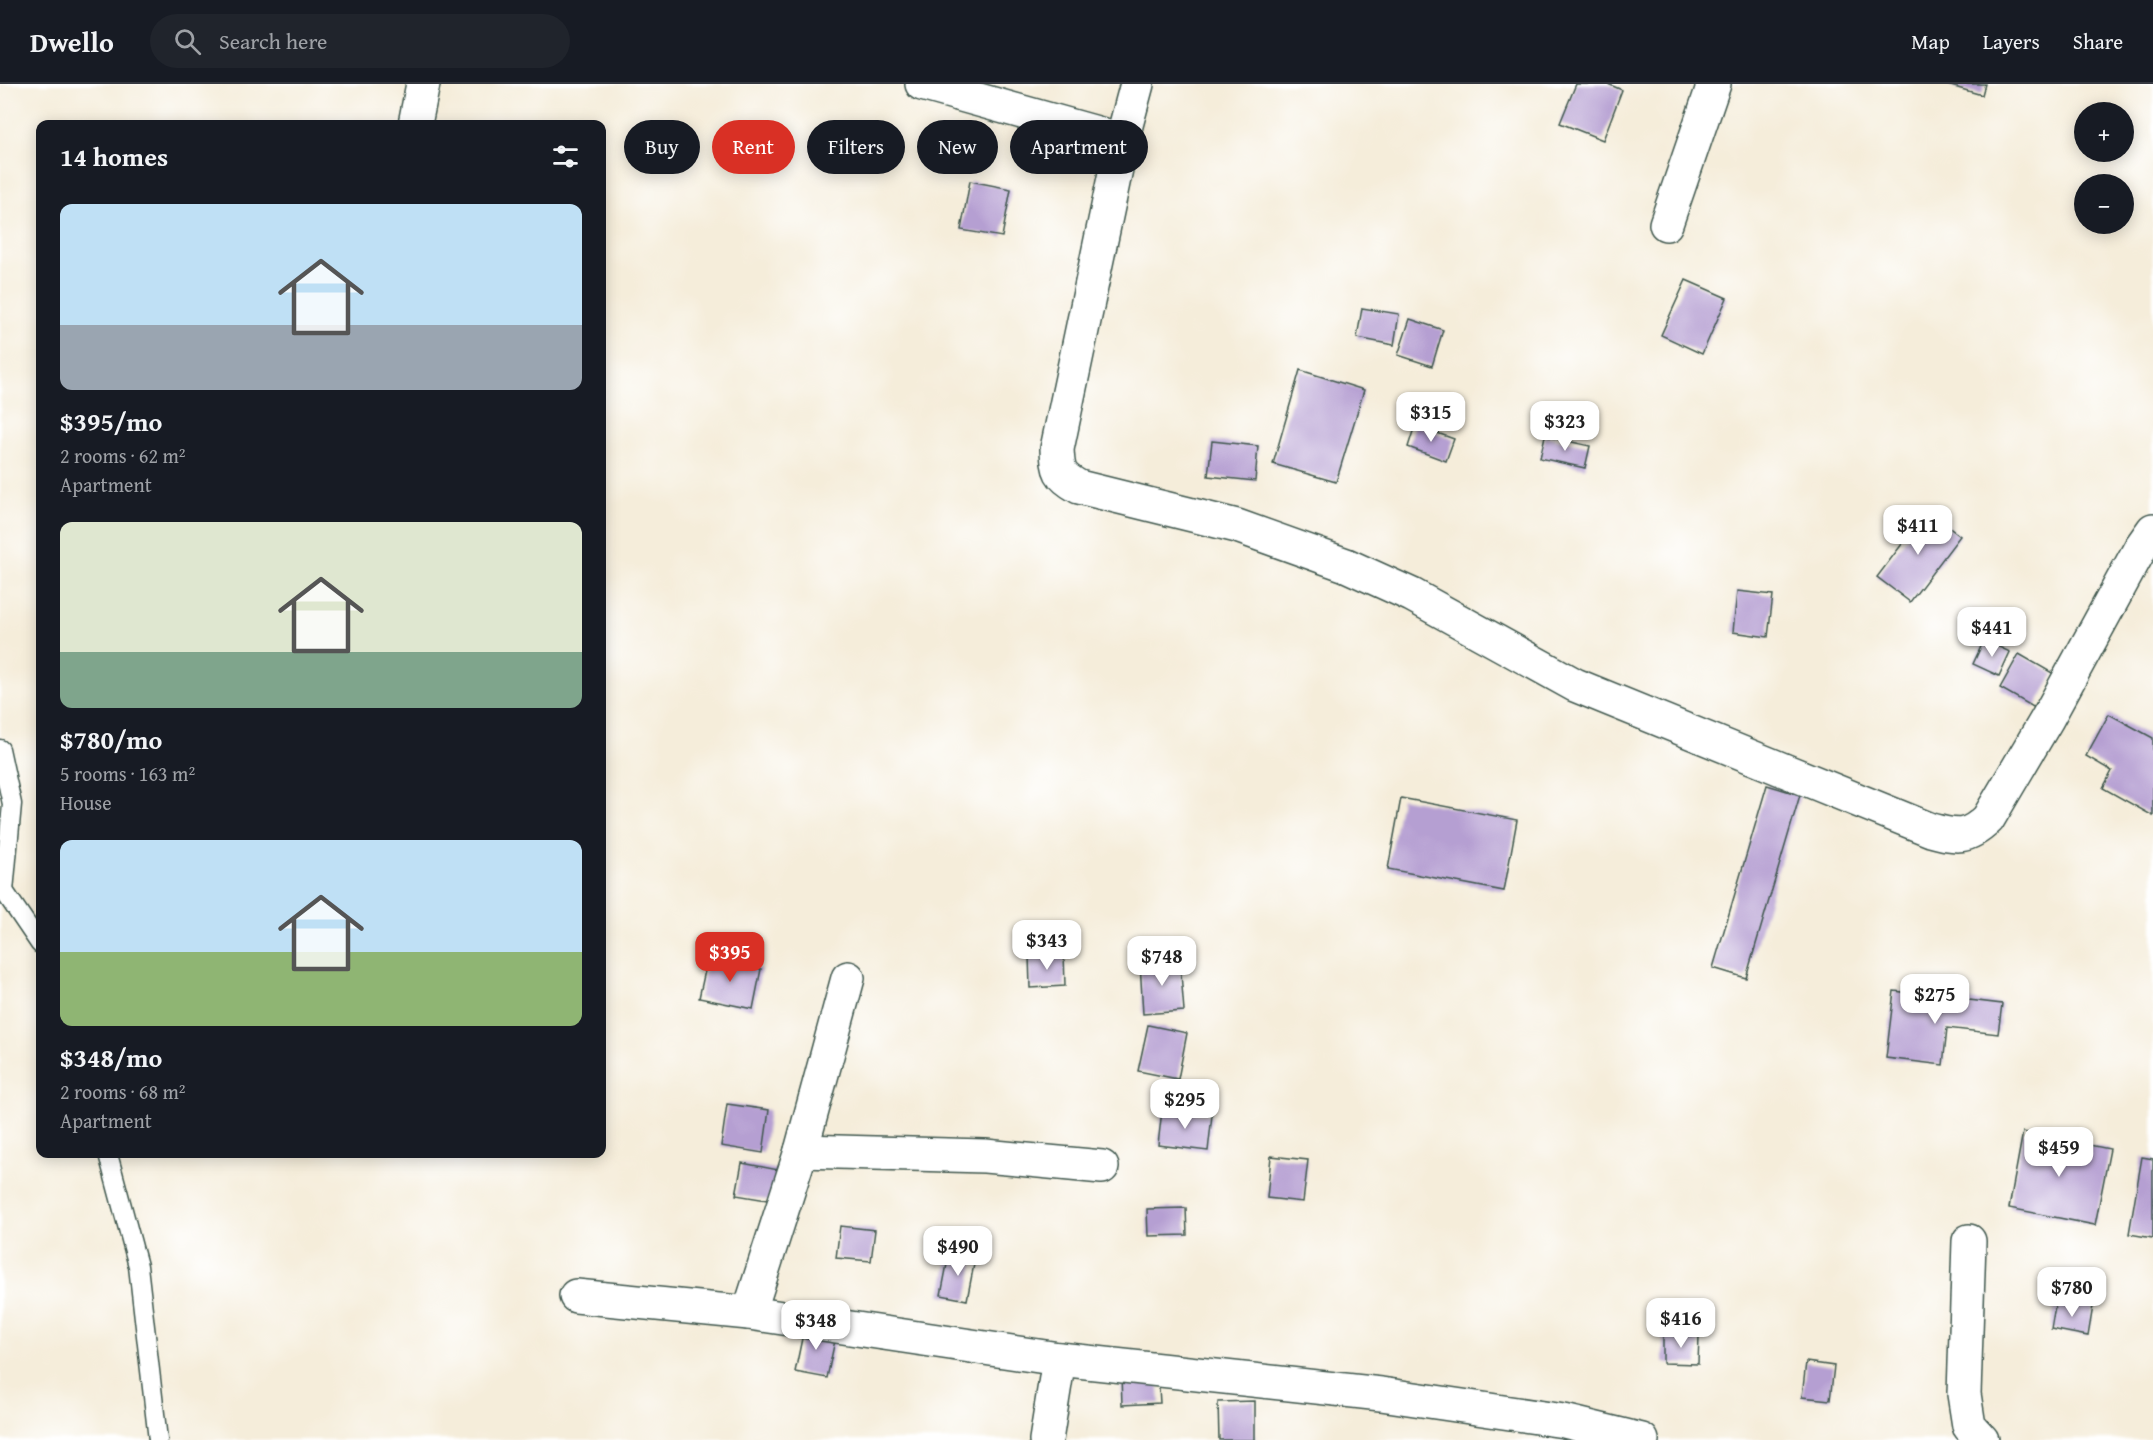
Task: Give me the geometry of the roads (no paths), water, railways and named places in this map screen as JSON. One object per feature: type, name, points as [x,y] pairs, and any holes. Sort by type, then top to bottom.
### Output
[{"type":"street","points":[[416,120],[423,84]]},
{"type":"street","points":[[922,84],[1051,120]]},
{"type":"street","points":[[1127,120],[1137,84]]},
{"type":"street","points":[[1666,224],[1714,84]]},
{"type":"street","points":[[1115,174],[1059,433],[1058,468],[1065,479],[1078,488],[1237,526],[1346,565],[1412,594],[1575,685],[1931,830],[1954,836],[1974,833],[1988,819],[2047,719],[2141,547],[2153,530]]},
{"type":"street","points":[[749,1313],[801,1151],[848,978]]},
{"type":"street","points":[[801,1151],[985,1156],[1102,1167]]},
{"type":"street","points":[[1969,1241],[1964,1394],[1969,1426],[1982,1440]]},
{"type":"street","points":[[576,1296],[749,1313],[1059,1359],[1381,1394],[1564,1421],[1642,1440]]},
{"type":"street","points":[[1046,1440],[1059,1359]]},
{"type":"lane","points":[[0,749],[12,804],[2,890],[36,938]]},
{"type":"lane","points":[[109,1158],[138,1266],[158,1440]]}]
